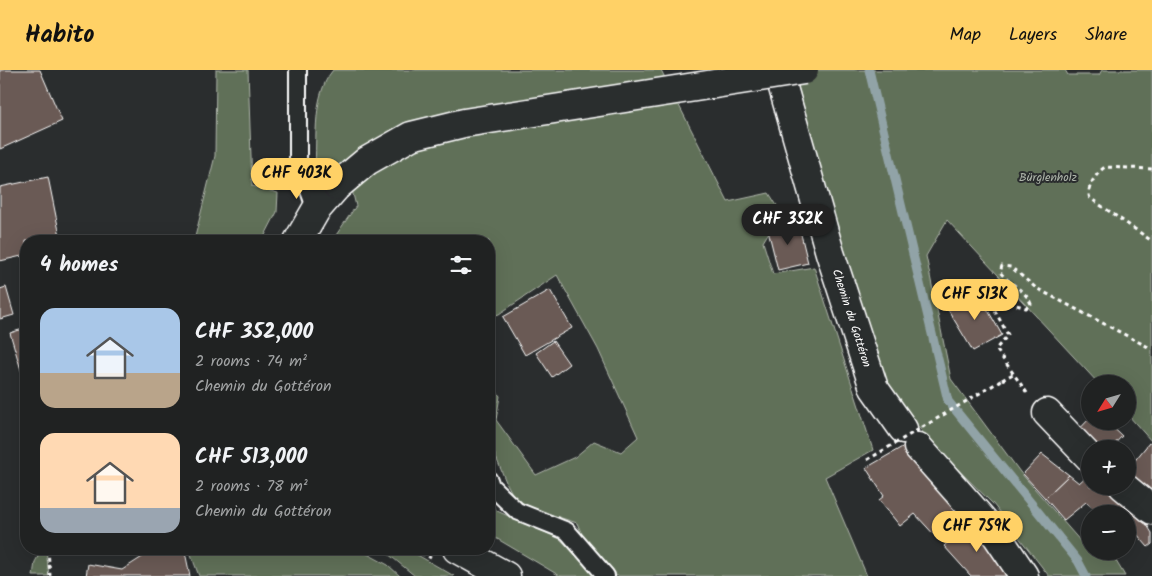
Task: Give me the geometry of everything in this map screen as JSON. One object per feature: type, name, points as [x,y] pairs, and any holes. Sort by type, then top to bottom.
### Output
[{"type":"street","points":[[301,235],[316,210],[337,186],[366,161],[411,136],[464,123],[788,75]]},
{"type":"street","name":"Chemin du Gottéron","points":[[788,75],[830,253],[874,388],[911,438],[997,536],[1024,576]]},
{"type":"street","points":[[1047,413],[1081,449]]},
{"type":"street","points":[[1134,495],[1152,510]]},
{"type":"street","points":[[468,555],[506,576]]},
{"type":"lane","points":[[298,70],[298,160],[316,210]]},
{"type":"lane","points":[[719,70],[745,86],[788,75]]},
{"type":"lane","points":[[495,489],[518,511],[567,531],[606,576]]},
{"type":"path","points":[[1152,169],[1105,167],[1088,189],[1088,194],[1090,198],[1152,241]]},
{"type":"path","points":[[867,460],[1013,374],[996,349],[1008,335],[994,309],[1004,301],[1026,308],[1031,304],[1029,297],[1006,280],[1000,272],[1002,266],[1011,267],[1036,288],[1152,349]]},
{"type":"path","points":[[48,555],[50,576]]},
{"type":"green space","points":[[216,70],[248,70],[252,186],[278,193],[277,212],[265,235],[195,235],[215,156]]},
{"type":"green space","points":[[333,70],[661,70],[728,202],[769,193],[781,212],[763,242],[773,274],[814,267],[873,450],[825,477],[867,576],[616,576],[586,544],[577,523],[531,508],[514,497],[495,455],[495,390],[500,396],[496,420],[536,475],[575,457],[594,441],[621,452],[638,437],[598,349],[557,275],[495,315],[495,235],[336,235],[356,206],[352,190],[380,162],[363,146],[337,167],[315,169],[317,117],[326,80]]},
{"type":"green space","name":"Bürglenholz","points":[[790,70],[1065,70],[1068,75],[1099,75],[1102,70],[1152,70],[1152,442],[1136,424],[1136,375],[1091,375],[947,220],[926,256],[951,379],[1020,472],[1081,542],[1081,560],[1115,560],[1125,576],[1049,576],[993,504],[931,443],[884,382],[819,174]]},
{"type":"green space","points":[[495,508],[560,539],[596,576],[560,576],[495,538]]},
{"type":"green space","points":[[39,555],[47,555],[49,576],[33,576],[35,562]]},
{"type":"green space","points":[[191,555],[369,555],[388,565],[400,576],[199,576]]},
{"type":"green space","points":[[389,555],[417,555],[454,576],[415,576]]},
{"type":"building","points":[[0,70],[40,70],[62,121],[0,149]]},
{"type":"building","points":[[48,177],[60,235],[20,235],[20,256],[0,261],[0,187]]},
{"type":"building","points":[[798,222],[808,263],[778,270],[768,230]]},
{"type":"building","points":[[6,287],[14,315],[0,319],[0,289]]},
{"type":"building","points":[[550,290],[572,328],[525,355],[503,317]]},
{"type":"building","points":[[977,291],[1002,335],[973,351],[947,308]]},
{"type":"building","points":[[20,330],[20,367],[10,333]]},
{"type":"building","points":[[553,341],[569,364],[552,377],[536,353]]},
{"type":"building","points":[[1081,428],[1081,430],[1116,430],[1122,436],[1118,440],[1081,440],[1081,442],[1073,436]]},
{"type":"building","points":[[1149,443],[1152,445],[1152,503],[1136,489],[1136,459]]},
{"type":"building","points":[[904,446],[939,480],[969,514],[939,540],[915,514],[900,526],[879,500],[884,496],[866,468]]},
{"type":"building","points":[[1042,454],[1069,475],[1045,498],[1023,474]]},
{"type":"building","points":[[1069,475],[1079,483],[1081,481],[1081,495],[1112,495],[1123,505],[1090,505],[1086,502],[1064,520],[1045,498]]},
{"type":"building","points":[[1136,516],[1147,525],[1152,533],[1152,544],[1148,547],[1136,533]]},
{"type":"building","points":[[973,519],[1015,576],[971,576],[944,546]]},
{"type":"building","points":[[145,555],[186,555],[190,576],[86,576],[88,564],[122,570]]},
{"type":"waterway","points":[[869,70],[948,401],[1078,561],[1086,576]]}]
